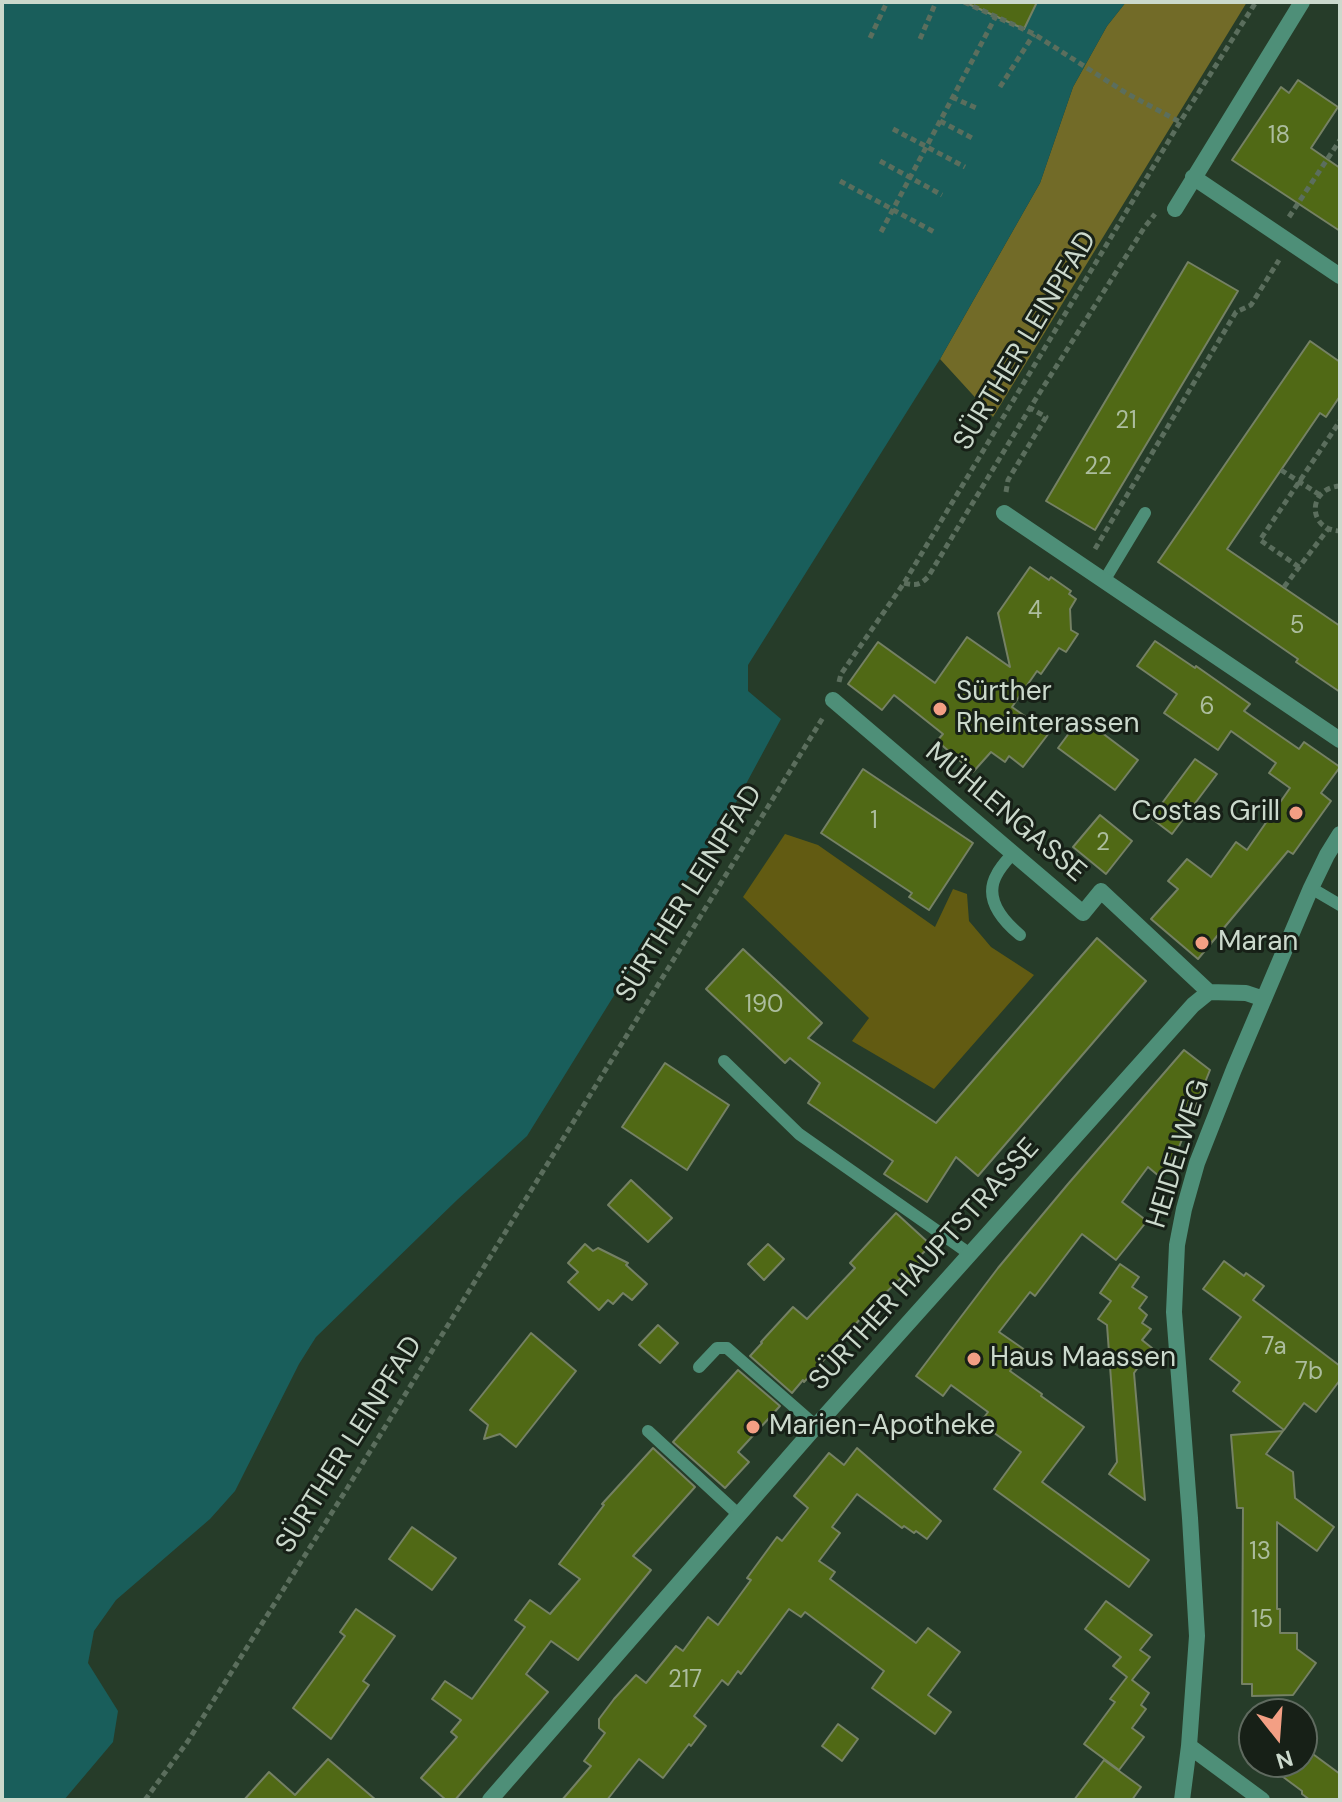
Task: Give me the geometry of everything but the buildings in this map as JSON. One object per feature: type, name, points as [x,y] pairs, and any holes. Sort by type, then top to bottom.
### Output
[{"type":"street","points":[[1175,209],[1302,2]]},
{"type":"street","points":[[1193,177],[1340,276]]},
{"type":"street","points":[[1004,513],[1340,740]]},
{"type":"street","name":"MÜHLENGASSE","points":[[833,700],[1083,913],[1101,891],[1209,992]]},
{"type":"street","name":"HEIDELWEG","points":[[1182,1800],[1197,1636],[1174,1312],[1177,1245],[1197,1163],[1234,1069],[1311,888],[1340,834]]},
{"type":"street","points":[[1209,992],[1246,993],[1264,999]]},
{"type":"street","name":"SÜRTHER HAUPTSTRASSE","points":[[490,1800],[816,1426],[1193,1005],[1209,992]]},
{"type":"street","points":[[1189,1746],[1262,1800]]},
{"type":"lane","points":[[1104,581],[1145,513]]},
{"type":"lane","points":[[1013,853],[997,874],[991,889],[994,905],[1003,921],[1020,935]]},
{"type":"lane","points":[[1311,888],[1340,905]]},
{"type":"lane","points":[[724,1061],[799,1134],[970,1254]]},
{"type":"lane","points":[[699,1367],[717,1348],[727,1348],[816,1426]]},
{"type":"lane","points":[[648,1431],[739,1515]]},
{"type":"path","points":[[870,38],[887,2]]},
{"type":"path","points":[[920,39],[936,2]]},
{"type":"path","points":[[964,2],[1034,34],[1126,93],[1180,122]]},
{"type":"path","name":"SÜRTHER LEINPFAD","points":[[145,1800],[188,1741],[348,1487],[833,700],[841,674],[904,583],[1180,122],[1256,2]]},
{"type":"path","points":[[881,232],[996,16]]},
{"type":"path","points":[[1000,87],[1034,34]]},
{"type":"path","points":[[952,97],[976,108]]},
{"type":"path","points":[[940,121],[972,138]]},
{"type":"path","points":[[893,129],[965,167]]},
{"type":"path","points":[[1084,567],[1236,312],[1251,305],[1284,238],[1340,140]]},
{"type":"path","points":[[880,161],[942,195]]},
{"type":"path","points":[[840,181],[936,233]]},
{"type":"path","points":[[904,583],[921,584],[928,577],[1144,228],[1157,212],[1175,209]]},
{"type":"path","points":[[1004,513],[1008,480],[1046,417],[1030,408]]},
{"type":"path","points":[[1299,567],[1260,540],[1340,421]]},
{"type":"path","points":[[1281,470],[1320,495]]},
{"type":"path","points":[[1340,486],[1331,487],[1320,495],[1315,507],[1318,520],[1328,529],[1340,531]]},
{"type":"path","points":[[1284,587],[1328,529]]},
{"type":"shaded area","points":[[1126,2],[1247,2],[993,417],[940,359],[1040,183],[1073,87],[1107,26]]},
{"type":"shaded area","points":[[785,834],[818,845],[935,927],[953,889],[967,894],[969,921],[991,947],[1034,975],[934,1089],[852,1041],[869,1018],[743,897]]},
{"type":"water","points":[[2,2],[1126,2],[1107,26],[1073,87],[1040,183],[940,359],[748,665],[748,691],[781,719],[733,808],[527,1136],[316,1337],[299,1364],[235,1491],[210,1519],[116,1600],[94,1631],[88,1663],[118,1711],[113,1742],[64,1800],[2,1800]]},
{"type":"place","name":"Sürther Rheinterassen","points":[[940,709]]},
{"type":"place","name":"Costas Grill","points":[[1296,813]]},
{"type":"place","name":"Maran","points":[[1202,943]]},
{"type":"place","name":"Haus Maassen","points":[[974,1359]]},
{"type":"place","name":"Marien-Apotheke","points":[[753,1427]]}]
